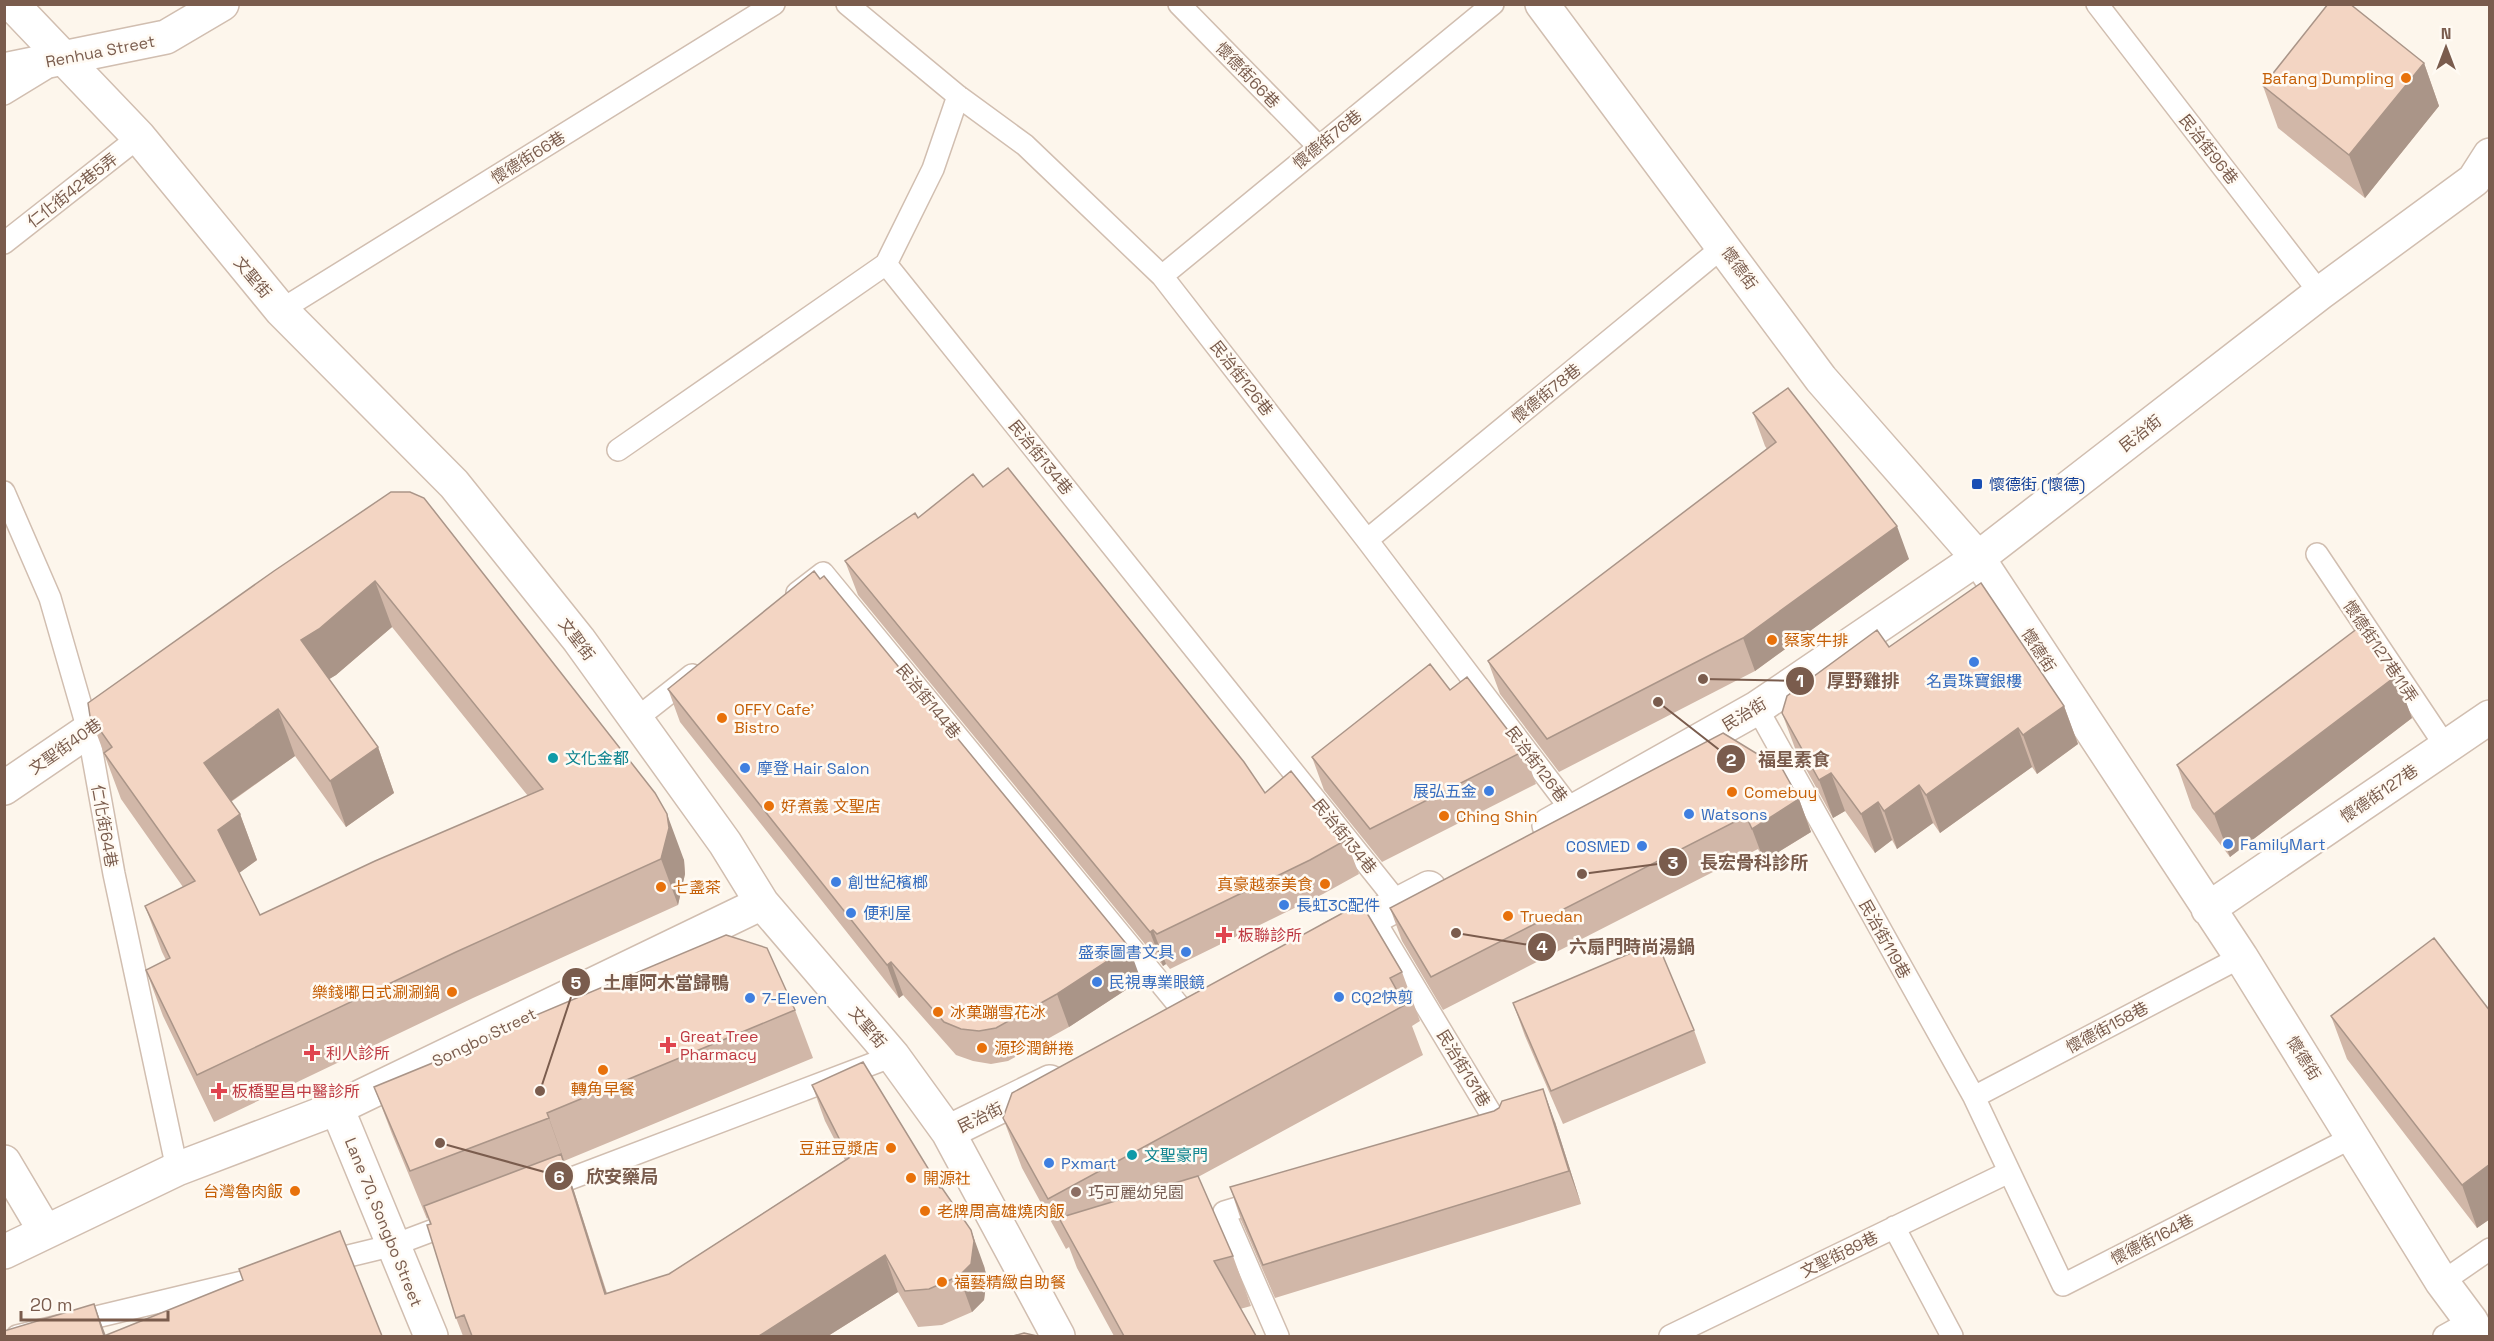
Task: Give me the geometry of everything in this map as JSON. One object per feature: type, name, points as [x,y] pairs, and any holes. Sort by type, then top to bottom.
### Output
[{"type":"street","name":"文聖街","points":[[12,4],[139,137],[281,310],[454,484],[579,640],[725,843],[762,903],[893,1056],[948,1132],[1053,1335]]},
{"type":"street","name":"Renhua Street","points":[[4,70],[166,38],[222,4]]},
{"type":"street","name":"懷德街","points":[[1542,4],[1821,379],[1978,558],[2241,957],[2442,1282],[2465,1331]]},
{"type":"street","name":"民治街","points":[[1522,839],[1757,708],[1978,558],[2320,293],[2484,178]]},
{"type":"street","points":[[426,503],[454,484]]},
{"type":"street","name":"文聖街40巷","points":[[4,788],[157,684]]},
{"type":"street","name":"懷德街127巷","points":[[2208,909],[2490,717]]},
{"type":"street","points":[[1300,955],[1450,877]]},
{"type":"street","name":"Songbo Street","points":[[4,1252],[177,1169],[337,1108],[762,903]]},
{"type":"street","points":[[1171,1021],[1216,998]]},
{"type":"street","name":"民治街","points":[[948,1132],[1077,1068]]},
{"type":"street","name":"Lane 70, Songbo Street","points":[[337,1108],[431,1336]]},
{"type":"street","points":[[4,1162],[45,1231]]},
{"type":"lane","name":"懷德街66巷","points":[[281,310],[774,4]]},
{"type":"lane","name":"民治街126巷","points":[[847,4],[958,96],[1024,145],[1162,276],[1367,540],[1573,812]]},
{"type":"lane","name":"懷德街66巷","points":[[1179,4],[1318,146]]},
{"type":"lane","name":"懷德街76巷","points":[[1162,276],[1493,4]]},
{"type":"lane","name":"民治街96巷","points":[[2097,4],[2320,293]]},
{"type":"lane","points":[[4,94],[64,57]]},
{"type":"lane","points":[[618,450],[886,264],[933,169],[958,96]]},
{"type":"lane","name":"仁化街42巷5弄","points":[[4,243],[139,137]]},
{"type":"lane","name":"懷德街78巷","points":[[1367,540],[1724,246]]},
{"type":"lane","name":"民治街134巷","points":[[886,264],[1386,911]]},
{"type":"lane","name":"仁化街64巷","points":[[4,492],[50,598],[88,730],[114,874],[177,1169]]},
{"type":"lane","name":"懷德街127巷11弄","points":[[2316,554],[2446,747]]},
{"type":"lane","name":"民治街144巷","points":[[786,602],[823,573],[1171,1021]]},
{"type":"lane","points":[[636,719],[711,661]]},
{"type":"lane","name":"民治街119巷","points":[[1757,708],[1974,1097],[2008,1172]]},
{"type":"lane","name":"民治街131巷","points":[[1386,911],[1502,1132],[1480,1138]]},
{"type":"lane","name":"懷德街158巷","points":[[1974,1097],[2241,957]]},
{"type":"lane","points":[[527,1195],[893,1056]]},
{"type":"lane","name":"懷德街164巷","points":[[2008,1172],[2063,1285],[2353,1137]]},
{"type":"lane","name":"文聖街89巷","points":[[1670,1336],[2008,1172]]},
{"type":"lane","points":[[1278,1336],[1224,1212],[1279,1196]]},
{"type":"lane","points":[[303,1267],[394,1245],[472,1216]]},
{"type":"lane","points":[[1894,1227],[1952,1336]]},
{"type":"lane","points":[[2442,1282],[2490,1250]]},
{"type":"lane","points":[[17,1336],[280,1273]]},
{"type":"building","points":[[2328,4],[2350,4],[2424,63],[2349,155],[2263,86]]},
{"type":"building","points":[[1788,388],[1897,526],[1743,638],[1547,739],[1488,661],[1776,442],[1753,413]]},
{"type":"building","points":[[1008,468],[1244,762],[1265,793],[1291,771],[1346,840],[1310,860],[1157,934],[1153,930],[1150,932],[845,561],[915,513],[918,518],[973,474],[983,487]]},
{"type":"building","points":[[391,492],[410,492],[424,498],[655,793],[667,814],[669,828],[661,859],[456,952],[197,1075],[146,970],[170,958],[145,906],[195,881],[104,753],[112,747],[90,716],[88,703],[274,571]],"holes":[[[375,581],[543,789],[375,861],[260,915],[218,830],[240,814],[204,763],[278,709],[330,781],[378,747],[301,640],[319,629]]]},
{"type":"building","points":[[814,571],[820,579],[824,576],[1129,947],[1057,994],[996,1028],[979,1031],[961,1029],[944,1022],[891,962],[887,965],[668,689]]},
{"type":"building","points":[[1981,583],[2064,706],[2023,735],[2018,728],[1926,795],[1919,785],[1884,811],[1878,802],[1861,814],[1831,773],[1819,780],[1782,713],[1787,696],[1877,630],[1889,647]]},
{"type":"building","points":[[2362,625],[2396,676],[2214,814],[2177,765]]},
{"type":"building","points":[[1430,664],[1450,690],[1467,677],[1524,751],[1370,829],[1312,757]]},
{"type":"building","points":[[1723,733],[1772,763],[1774,754],[1799,799],[1752,829],[1746,816],[1431,977],[1390,908]]},
{"type":"building","points":[[1361,903],[1402,972],[1390,978],[1405,1005],[1048,1199],[1003,1118],[1012,1093]]},
{"type":"building","points":[[726,935],[767,948],[795,1010],[547,1113],[549,1118],[410,1171],[374,1087],[491,1039],[489,1035]]},
{"type":"building","points":[[2434,938],[2490,1011],[2490,1164],[2462,1185],[2331,1016]]},
{"type":"building","points":[[1657,942],[1694,1030],[1551,1091],[1513,1003]]},
{"type":"building","points":[[863,1062],[940,1188],[971,1230],[974,1241],[971,1264],[959,1276],[929,1289],[905,1291],[885,1255],[759,1336],[472,1336],[464,1315],[456,1318],[427,1225],[431,1224],[424,1206],[561,1154],[605,1294],[669,1274],[849,1158],[812,1085]]},
{"type":"building","points":[[1543,1089],[1569,1171],[1263,1265],[1230,1187],[1494,1111],[1499,1108],[1502,1101]]},
{"type":"building","points":[[1198,1176],[1233,1256],[1214,1261],[1256,1336],[1124,1336],[1059,1218]]},
{"type":"building","points":[[340,1231],[382,1336],[104,1336],[243,1280],[239,1269]]},
{"type":"building","points":[[94,1304],[104,1336],[4,1336],[4,1331]]},
{"type":"building","points":[[1024,1333],[1037,1336],[1013,1336]]},
{"type":"place","name":"Bafang Dumpling","points":[[2406,78]]},
{"type":"place","name":"懷德街 (懷德)","points":[[1977,484]]},
{"type":"place","name":"蔡家牛排","points":[[1772,640]]},
{"type":"place","name":"名貴珠寶銀樓","points":[[1974,662]]},
{"type":"place","name":"厚野雞排","points":[[1703,679]]},
{"type":"place","name":"福星素食","points":[[1658,702]]},
{"type":"place","name":"OFFY Cafe' Bistro","points":[[722,718]]},
{"type":"place","name":"文化金都","points":[[553,758]]},
{"type":"place","name":"摩登 Hair Salon","points":[[745,768]]},
{"type":"place","name":"展弘五金","points":[[1489,791]]},
{"type":"place","name":"Comebuy","points":[[1732,792]]},
{"type":"place","name":"好煮義 文聖店","points":[[769,806]]},
{"type":"place","name":"Watsons","points":[[1689,814]]},
{"type":"place","name":"Ching Shin","points":[[1444,816]]},
{"type":"place","name":"FamilyMart","points":[[2228,844]]},
{"type":"place","name":"COSMED","points":[[1642,846]]},
{"type":"place","name":"長宏骨科診所","points":[[1582,874]]},
{"type":"place","name":"創世紀檳榔","points":[[836,882]]},
{"type":"place","name":"真豪越泰美食","points":[[1325,884]]},
{"type":"place","name":"七盞茶","points":[[661,887]]},
{"type":"place","name":"長虹3C配件","points":[[1284,905]]},
{"type":"place","name":"便利屋","points":[[851,913]]},
{"type":"place","name":"Truedan","points":[[1508,916]]},
{"type":"place","name":"六扇門時尚湯鍋","points":[[1456,933]]},
{"type":"place","name":"板聯診所","points":[[1224,935]]},
{"type":"place","name":"盛泰圖書文具","points":[[1186,952]]},
{"type":"place","name":"民視專業眼鏡","points":[[1097,982]]},
{"type":"place","name":"樂錢嘟日式涮涮鍋","points":[[452,992]]},
{"type":"place","name":"CQ2快剪","points":[[1339,997]]},
{"type":"place","name":"7-Eleven","points":[[750,998]]},
{"type":"place","name":"冰菓蹦雪花冰","points":[[938,1012]]},
{"type":"place","name":"Great Tree Pharmacy","points":[[668,1045]]},
{"type":"place","name":"源珍潤餅捲","points":[[982,1048]]},
{"type":"place","name":"利人診所","points":[[312,1053]]},
{"type":"place","name":"轉角早餐","points":[[603,1070]]},
{"type":"place","name":"板橋聖昌中醫診所","points":[[219,1091]]},
{"type":"place","name":"土庫阿木當歸鴨","points":[[540,1091]]},
{"type":"place","name":"欣安藥局","points":[[440,1143]]},
{"type":"place","name":"豆莊豆漿店","points":[[891,1148]]},
{"type":"place","name":"文聖豪門","points":[[1132,1155]]},
{"type":"place","name":"Pxmart","points":[[1049,1163]]},
{"type":"place","name":"開源社","points":[[911,1178]]},
{"type":"place","name":"台灣魯肉飯","points":[[295,1191]]},
{"type":"place","name":"巧可麗幼兒園","points":[[1076,1192]]},
{"type":"place","name":"老牌周高雄燒肉飯","points":[[925,1211]]},
{"type":"place","name":"福藝精緻自助餐","points":[[942,1282]]}]
